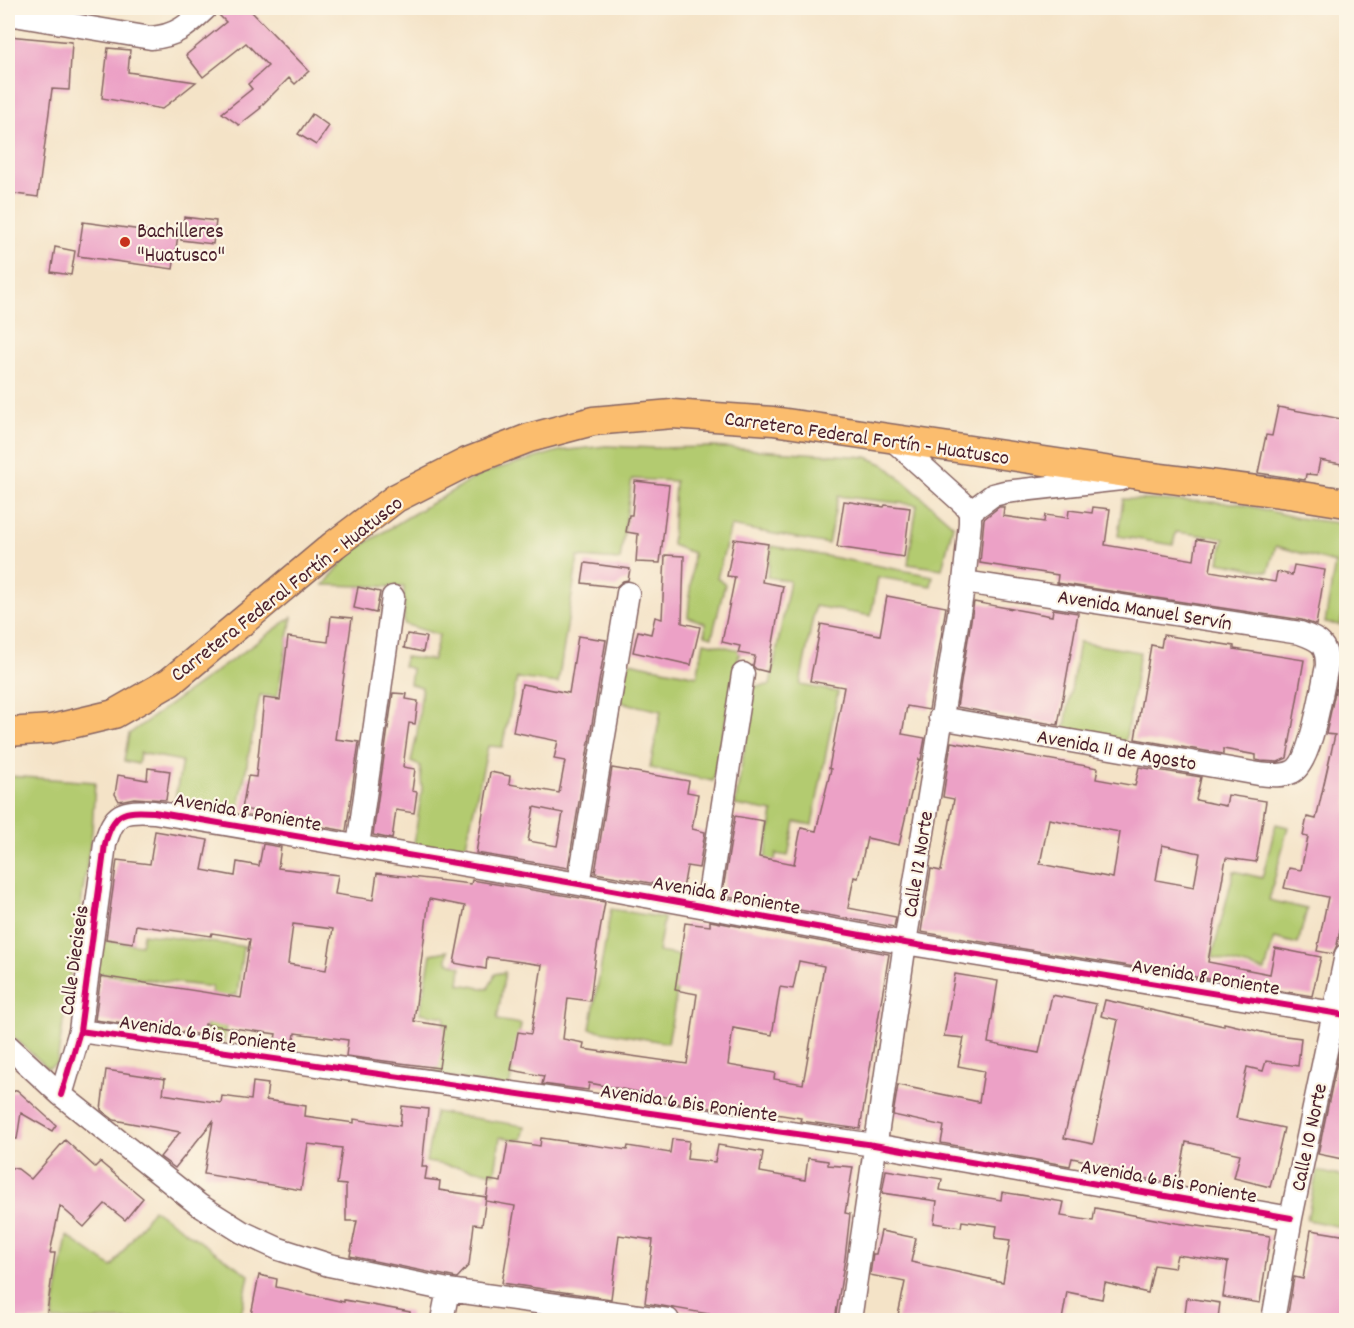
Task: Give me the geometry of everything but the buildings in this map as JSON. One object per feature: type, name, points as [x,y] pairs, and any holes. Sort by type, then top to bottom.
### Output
[{"type":"main road","name":"Carretera Federal Fortín - Huatusco","points":[[8,732],[51,729],[114,714],[170,682],[334,545],[396,498],[467,462],[529,438],[593,421],[672,414],[773,421],[893,440],[1347,503]]},
{"type":"street","points":[[8,14],[151,38],[166,37],[183,28],[206,8]]},
{"type":"street","points":[[893,440],[970,512],[993,495],[1005,492],[1146,476]]},
{"type":"street","name":"Calle 12 Norte","points":[[850,1320],[905,943],[963,582],[970,512]]},
{"type":"street","name":"Avenida Manuel Servín","points":[[963,582],[1300,633],[1314,638],[1324,646],[1327,666],[1310,742],[1303,762],[1293,772]]},
{"type":"street","points":[[579,884],[628,593]]},
{"type":"street","points":[[358,846],[393,597]]},
{"type":"street","points":[[707,907],[743,674]]},
{"type":"street","name":"Avenida 11 de Agosto","points":[[940,718],[1258,774],[1279,776],[1293,772]]},
{"type":"street","name":"Avenida 8 Poniente","points":[[110,828],[115,819],[123,813],[153,812],[579,884],[905,943],[1340,1014]]},
{"type":"street","name":"Calle Dieciseis","points":[[61,1095],[80,1031],[105,844],[110,828]]},
{"type":"street","name":"Calle 10 Norte","points":[[1273,1320],[1291,1218],[1340,1014],[1347,955]]},
{"type":"street","name":"Avenida 6 Bis Poniente","points":[[80,1031],[874,1146],[1291,1218]]},
{"type":"street","points":[[8,1046],[61,1095],[199,1205],[242,1232],[279,1249],[329,1265],[448,1290],[668,1320]]},
{"type":"street","points":[[442,1320],[448,1290]]},
{"type":"green space","points":[[606,446],[712,447],[867,457],[885,465],[953,525],[942,569],[908,564],[917,505],[838,496],[828,544],[731,526],[717,578],[725,584],[712,637],[705,635],[705,623],[688,617],[693,553],[672,545],[675,481],[632,479],[620,560],[578,557],[558,683],[517,678],[502,747],[488,746],[464,853],[414,844],[422,789],[420,766],[411,762],[417,734],[422,687],[410,684],[412,669],[403,666],[405,657],[433,660],[439,635],[404,624],[404,587],[324,585],[351,552],[483,473],[559,451]]},
{"type":"green space","points":[[1123,499],[1237,503],[1298,518],[1346,524],[1346,603],[1340,625],[1325,623],[1335,563],[1276,546],[1268,572],[1219,562],[1224,538],[1176,532],[1173,545],[1118,536]]},
{"type":"green space","points":[[772,546],[933,576],[931,586],[878,577],[871,616],[815,606],[800,685],[838,692],[812,825],[795,822],[788,856],[776,854],[767,901],[759,895],[773,812],[735,805],[755,686],[770,685],[790,581],[767,577]]},
{"type":"green space","points":[[292,617],[277,697],[260,695],[237,817],[174,805],[182,761],[140,753],[138,764],[124,761],[129,734]]},
{"type":"green space","points":[[704,642],[740,650],[713,781],[650,768],[661,711],[620,702],[629,662],[697,676]]},
{"type":"green space","points":[[1079,642],[1140,652],[1125,743],[1064,733]]},
{"type":"green space","points":[[8,776],[95,782],[92,831],[57,1063],[48,1068],[8,1032]]},
{"type":"green space","points":[[1276,824],[1288,827],[1269,900],[1307,909],[1298,944],[1274,938],[1265,971],[1212,957],[1234,871],[1262,878]]},
{"type":"green space","points":[[611,909],[664,918],[658,952],[683,956],[668,1043],[590,1029]]},
{"type":"green space","points":[[143,934],[257,948],[243,947],[237,995],[231,995],[223,1047],[204,1045],[212,987],[94,973],[98,940],[141,945]]},
{"type":"green space","points":[[448,951],[447,961],[461,967],[459,984],[488,989],[495,974],[505,972],[497,1020],[521,1024],[509,1088],[435,1075],[445,1017],[420,1013],[431,954]]},
{"type":"green space","points":[[435,1112],[525,1126],[522,1140],[500,1137],[495,1173],[426,1162]]},
{"type":"green space","points":[[1317,1171],[1346,1177],[1346,1228],[1307,1220]]},
{"type":"green space","points":[[153,1209],[249,1275],[240,1320],[52,1320],[67,1236],[112,1267]]},
{"type":"cycle path","points":[[61,1095],[80,1031],[105,844],[116,819],[121,815],[134,812],[154,812],[579,884],[905,943],[1346,1015]]},
{"type":"cycle path","points":[[80,1031],[874,1145],[1291,1218]]},
{"type":"place","name":"Bachilleres \"Huatusco\"","points":[[125,242]]}]
